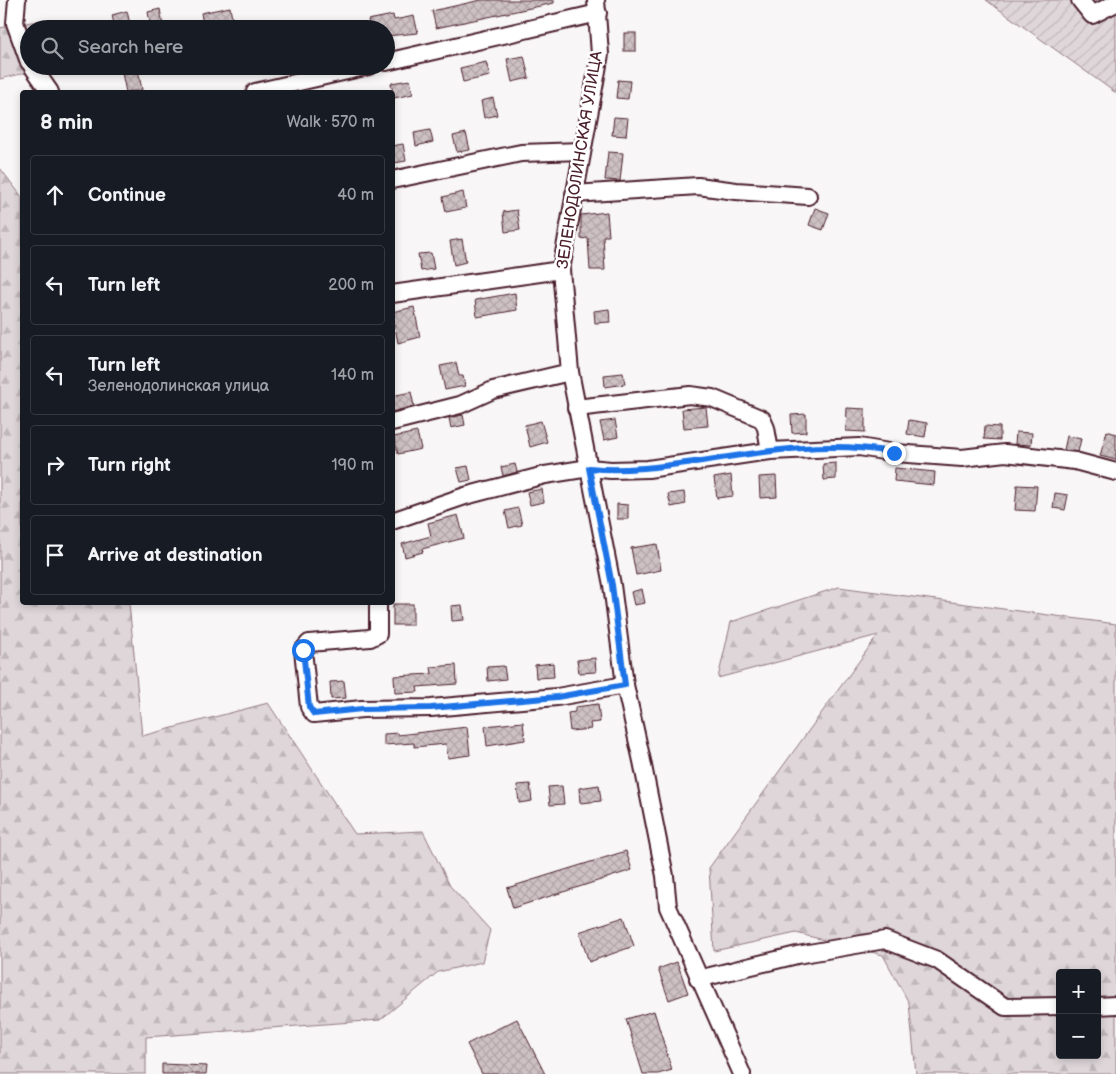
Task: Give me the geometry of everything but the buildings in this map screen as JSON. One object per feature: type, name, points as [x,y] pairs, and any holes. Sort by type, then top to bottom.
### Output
[{"type":"street","points":[[17,0],[15,23],[20,37]]},
{"type":"street","points":[[1080,0],[1092,15],[1116,3]]},
{"type":"street","points":[[395,60],[597,6]]},
{"type":"street","name":"ЗЕЛЕНОДОЛИНСКАЯ УЛИЦА","points":[[597,6],[600,54],[561,270],[570,372],[612,585],[625,685],[665,876],[668,906],[698,979],[742,1074]]},
{"type":"street","points":[[38,75],[49,90]]},
{"type":"street","points":[[264,90],[330,75]]},
{"type":"street","points":[[395,179],[521,153],[582,151]]},
{"type":"street","points":[[574,194],[698,186],[736,192],[808,196]]},
{"type":"street","points":[[395,294],[561,270]]},
{"type":"street","points":[[395,421],[460,405],[493,390],[570,372]]},
{"type":"street","points":[[576,408],[690,395],[712,398],[762,419],[766,428],[770,451]]},
{"type":"street","points":[[395,519],[465,496],[546,475],[589,468],[611,470],[648,469],[770,451],[859,447],[894,453],[962,458],[1005,453],[1075,461],[1116,472]]},
{"type":"street","points":[[378,605],[378,634],[370,638],[309,644],[303,650],[309,707],[314,714],[362,709],[431,708],[557,697],[625,685]]},
{"type":"street","points":[[698,979],[797,955],[885,940],[938,960],[1005,1007],[1056,1006]]},
{"type":"street","points":[[1101,1006],[1116,1005]]},
{"type":"green space","points":[[986,0],[1116,0],[1116,93]]},
{"type":"green space","points":[[20,24],[20,74],[0,79],[0,28]]},
{"type":"green space","points":[[0,168],[20,194],[20,605],[129,605],[142,736],[268,703],[355,834],[423,831],[450,886],[490,930],[482,962],[438,972],[380,1020],[146,1037],[146,1074],[0,1074]]},
{"type":"green space","points":[[839,587],[1116,624],[1116,1074],[916,1074],[909,1003],[883,955],[796,933],[714,951],[709,868],[878,635],[718,678],[731,622]]},
{"type":"route","points":[[303,650],[309,707],[314,714],[362,709],[431,708],[557,697],[625,685],[612,585],[589,468],[611,470],[648,469],[770,451],[859,447],[894,453]]}]
